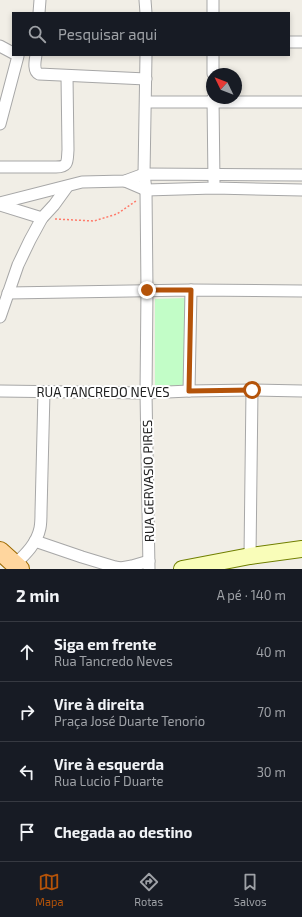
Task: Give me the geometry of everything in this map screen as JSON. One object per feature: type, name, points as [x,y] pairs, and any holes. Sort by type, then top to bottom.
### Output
[{"type":"main road","points":[[0,551],[17,567]]},
{"type":"street","points":[[39,12],[40,0]]},
{"type":"street","points":[[145,0],[146,12]]},
{"type":"street","points":[[213,0],[213,12]]},
{"type":"street","points":[[290,42],[302,42]]},
{"type":"street","points":[[0,46],[12,53]]},
{"type":"street","points":[[0,124],[16,56]]},
{"type":"street","points":[[20,56],[36,60],[36,70],[38,74],[146,79]]},
{"type":"street","points":[[144,174],[146,56]]},
{"type":"street","points":[[213,56],[213,68]]},
{"type":"street","points":[[0,167],[62,167],[66,164],[68,150],[67,76]]},
{"type":"street","points":[[146,102],[206,100]]},
{"type":"street","points":[[242,101],[302,102]]},
{"type":"street","points":[[213,104],[214,188]]},
{"type":"street","points":[[0,204],[82,182],[125,181],[144,174],[302,174]]},
{"type":"street","name":"RUA GERVASIO PIRES","points":[[144,174],[146,192],[146,393],[149,565]]},
{"type":"street","points":[[125,181],[146,192],[214,188],[302,190]]},
{"type":"street","points":[[0,317],[18,265],[30,240],[42,218],[67,187]]},
{"type":"street","points":[[0,204],[42,218]]},
{"type":"street","points":[[8,293],[147,290],[302,291]]},
{"type":"street","points":[[189,391],[191,290]]},
{"type":"street","points":[[250,556],[252,390]]},
{"type":"street","name":"RUA TANCREDO NEVES","points":[[0,391],[146,393],[252,390],[302,391]]},
{"type":"street","points":[[17,567],[32,547],[40,529],[44,392]]},
{"type":"street","points":[[35,541],[115,567],[122,568],[149,565]]},
{"type":"street","points":[[182,569],[250,556],[302,549]]},
{"type":"path","points":[[42,218],[94,221],[117,214],[146,192]]},
{"type":"green space","points":[[186,298],[183,387],[155,387],[155,299]]},
{"type":"route","points":[[147,290],[191,290],[189,391],[252,390]]}]
